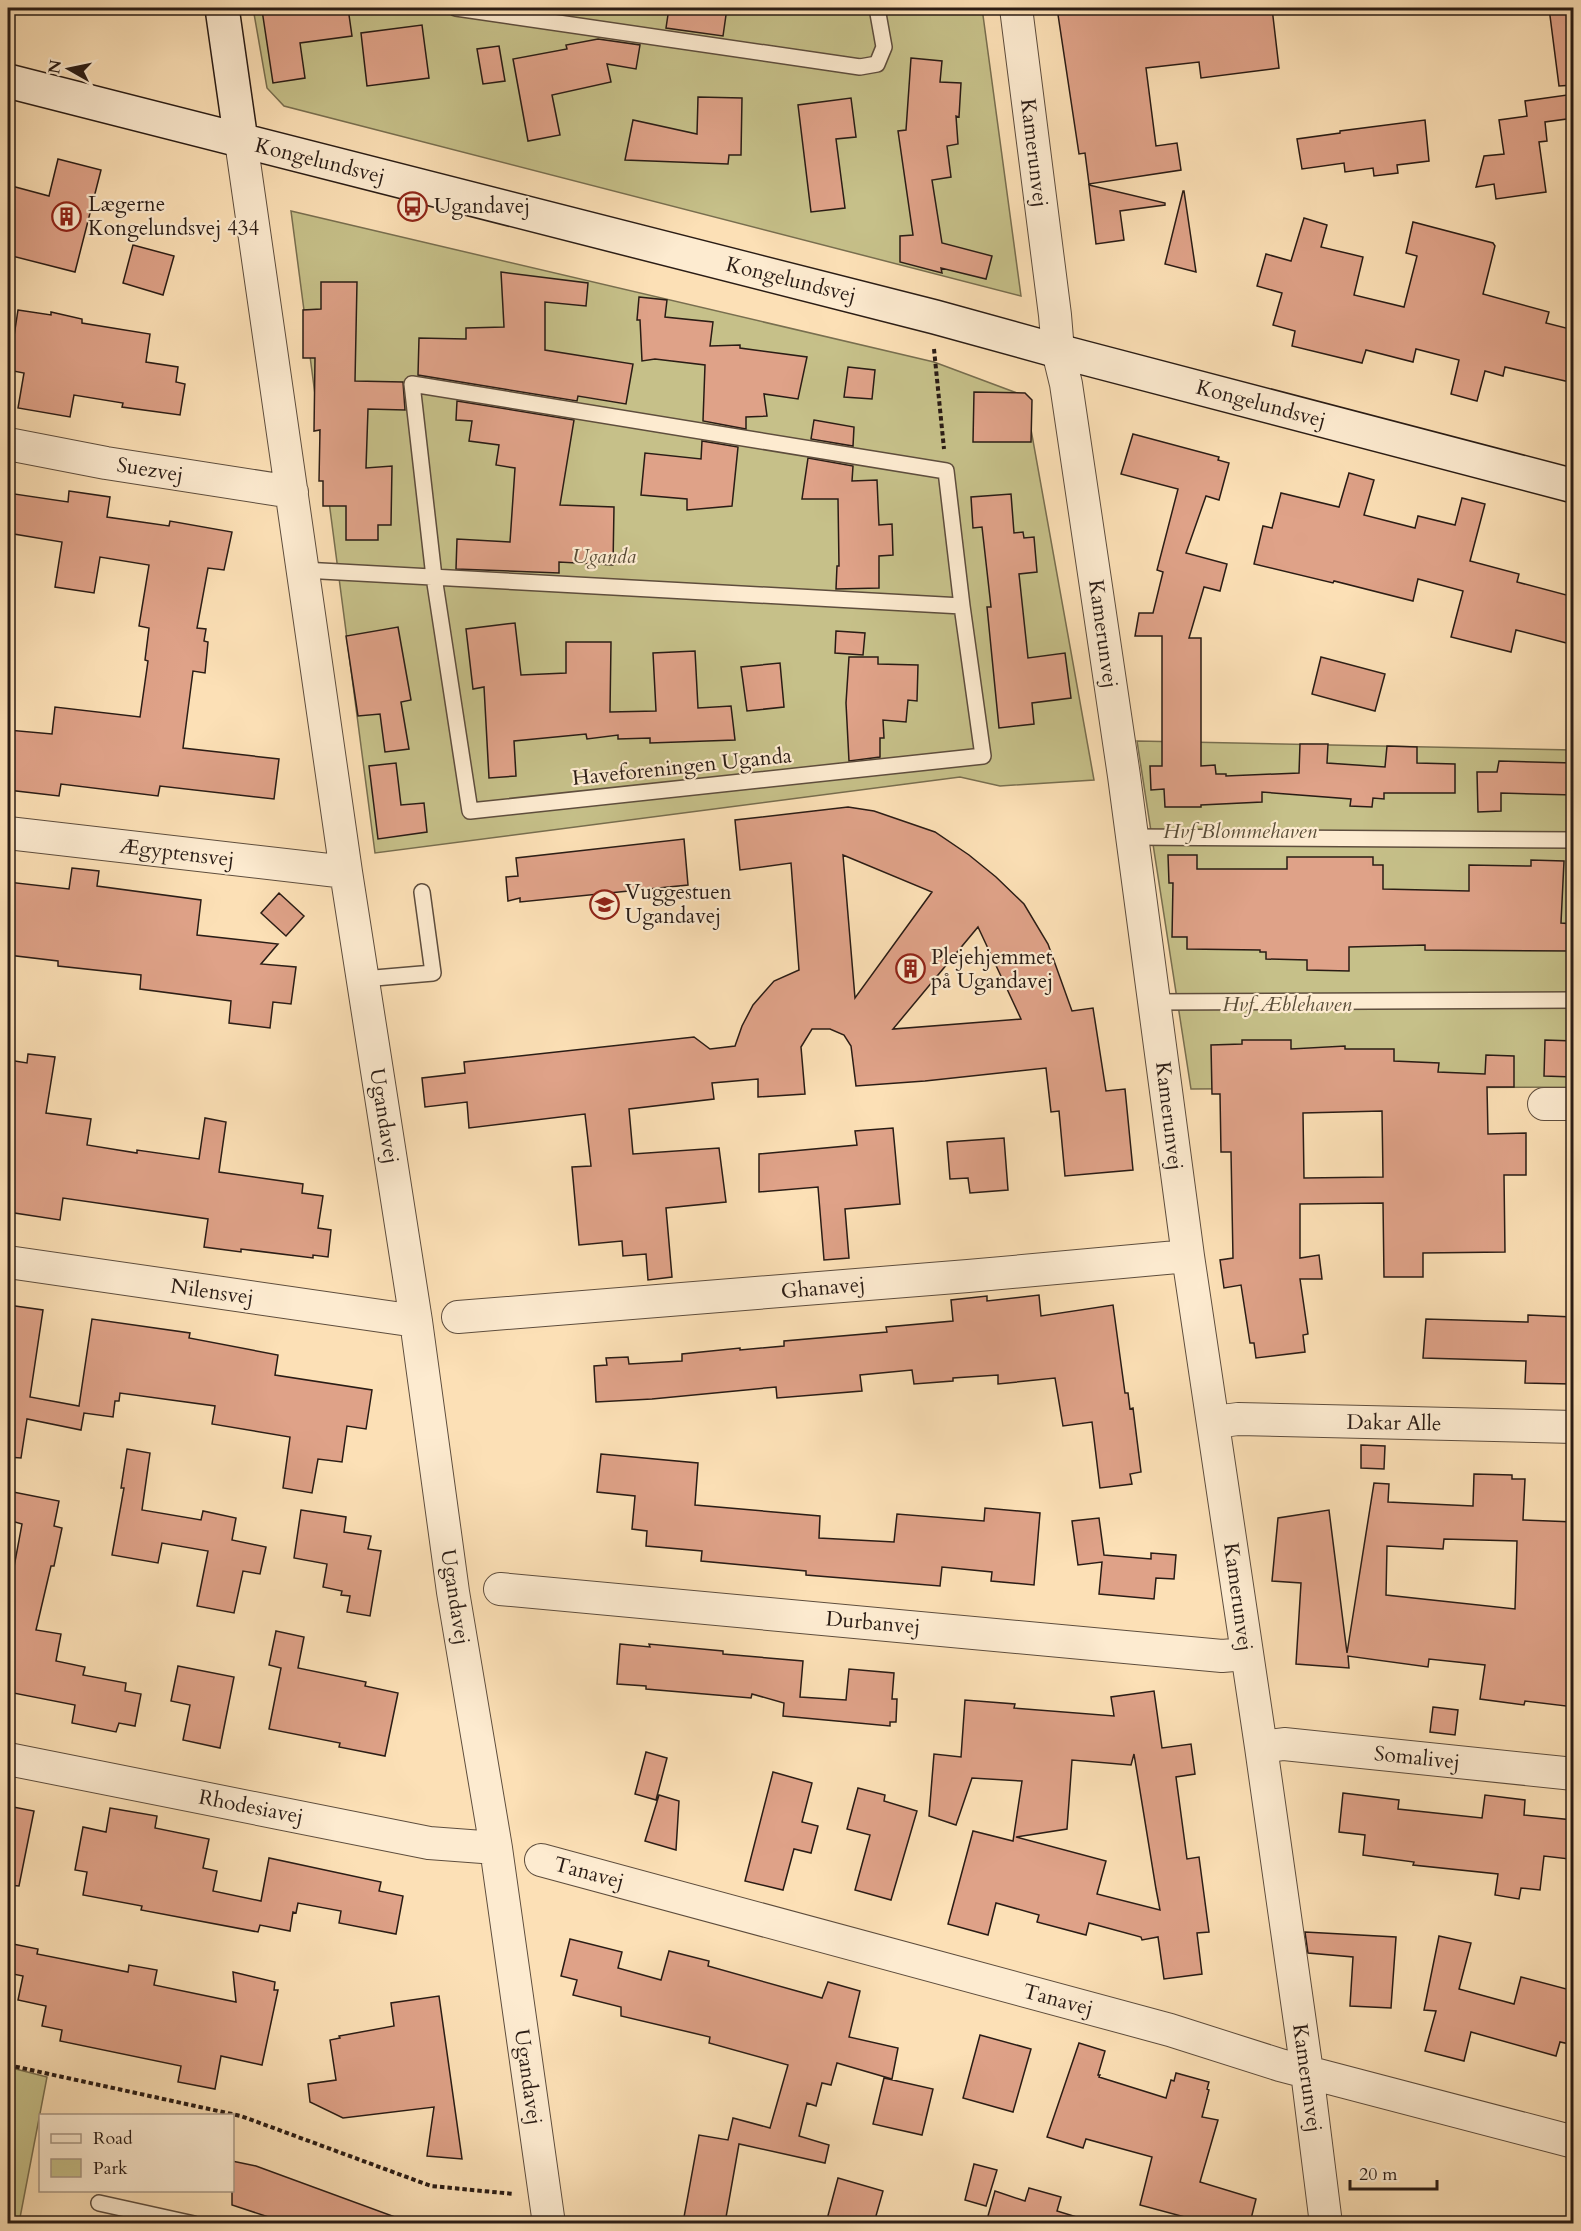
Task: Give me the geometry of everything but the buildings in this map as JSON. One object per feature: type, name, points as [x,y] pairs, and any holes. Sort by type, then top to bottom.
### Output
[{"type":"street","name":"Ugandavej","points":[[222,8],[346,872],[416,1321],[453,1592],[496,1848],[547,2210]]},
{"type":"street","name":"Kamerunvej","points":[[1016,8],[1058,351],[1066,384],[1132,837],[1188,1256],[1261,1747],[1326,2223]]},
{"type":"street","name":"Kongelundsvej","points":[[8,81],[934,316],[1058,351],[1574,486]]},
{"type":"street","name":"Suezvej","points":[[8,444],[106,463],[292,492]]},
{"type":"street","name":"Ægyptensvej","points":[[8,833],[346,872]]},
{"type":"street","name":"Ghanavej","points":[[458,1317],[1188,1256]]},
{"type":"street","name":"Nilensvej","points":[[8,1262],[416,1321]]},
{"type":"street","name":"Dakar Alle","points":[[1214,1422],[1238,1419],[1574,1427]]},
{"type":"street","name":"Durbanvej","points":[[500,1589],[1222,1656],[1246,1654]]},
{"type":"street","name":"Somalivej","points":[[1261,1747],[1284,1744],[1574,1774]]},
{"type":"street","name":"Rhodesiavej","points":[[8,1759],[429,1842],[496,1848]]},
{"type":"street","name":"Tanavej","points":[[541,1860],[1160,2027],[1307,2072],[1574,2142]]},
{"type":"lane","points":[[456,8],[860,67],[877,64],[884,47],[877,8]]},
{"type":"lane","name":"Haveforeningen Uganda","points":[[412,384],[946,471],[983,756],[470,811],[434,577],[412,384]]},
{"type":"lane","points":[[303,570],[962,606]]},
{"type":"lane","points":[[1132,837],[1574,840]]},
{"type":"lane","points":[[363,979],[433,973],[422,892]]},
{"type":"lane","points":[[1154,1002],[1574,1000]]},
{"type":"lane","points":[[99,2203],[194,2223]]},
{"type":"path","points":[[934,316],[934,362],[946,471]]},
{"type":"path","points":[[8,2066],[232,2114]]},
{"type":"path","points":[[234,2114],[431,2186],[547,2210]]},
{"type":"green space","points":[[253,8],[982,8],[1021,296],[284,106],[267,88]]},
{"type":"green space","name":"Uganda","points":[[291,211],[934,362],[1025,396],[1094,780],[1000,786],[960,777],[375,853]]},
{"type":"green space","points":[[1137,741],[1573,750],[1573,1087],[1191,1089]]},
{"type":"green space","points":[[8,2067],[47,2077],[19,2223],[8,2223]]},
{"type":"place","name":"Ugandavej","points":[[413,206]]},
{"type":"place","name":"Lægerne Kongelundsvej 434","points":[[67,216]]},
{"type":"place","name":"Vuggestuen Ugandavej","points":[[604,904]]},
{"type":"place","name":"Plejehjemmet på Ugandavej","points":[[910,969]]},
{"type":"park label","name":"Hvf Blommehaven","points":[[1240,831]]},
{"type":"park label","name":"Hvf Æblehaven","points":[[1287,1004]]}]
